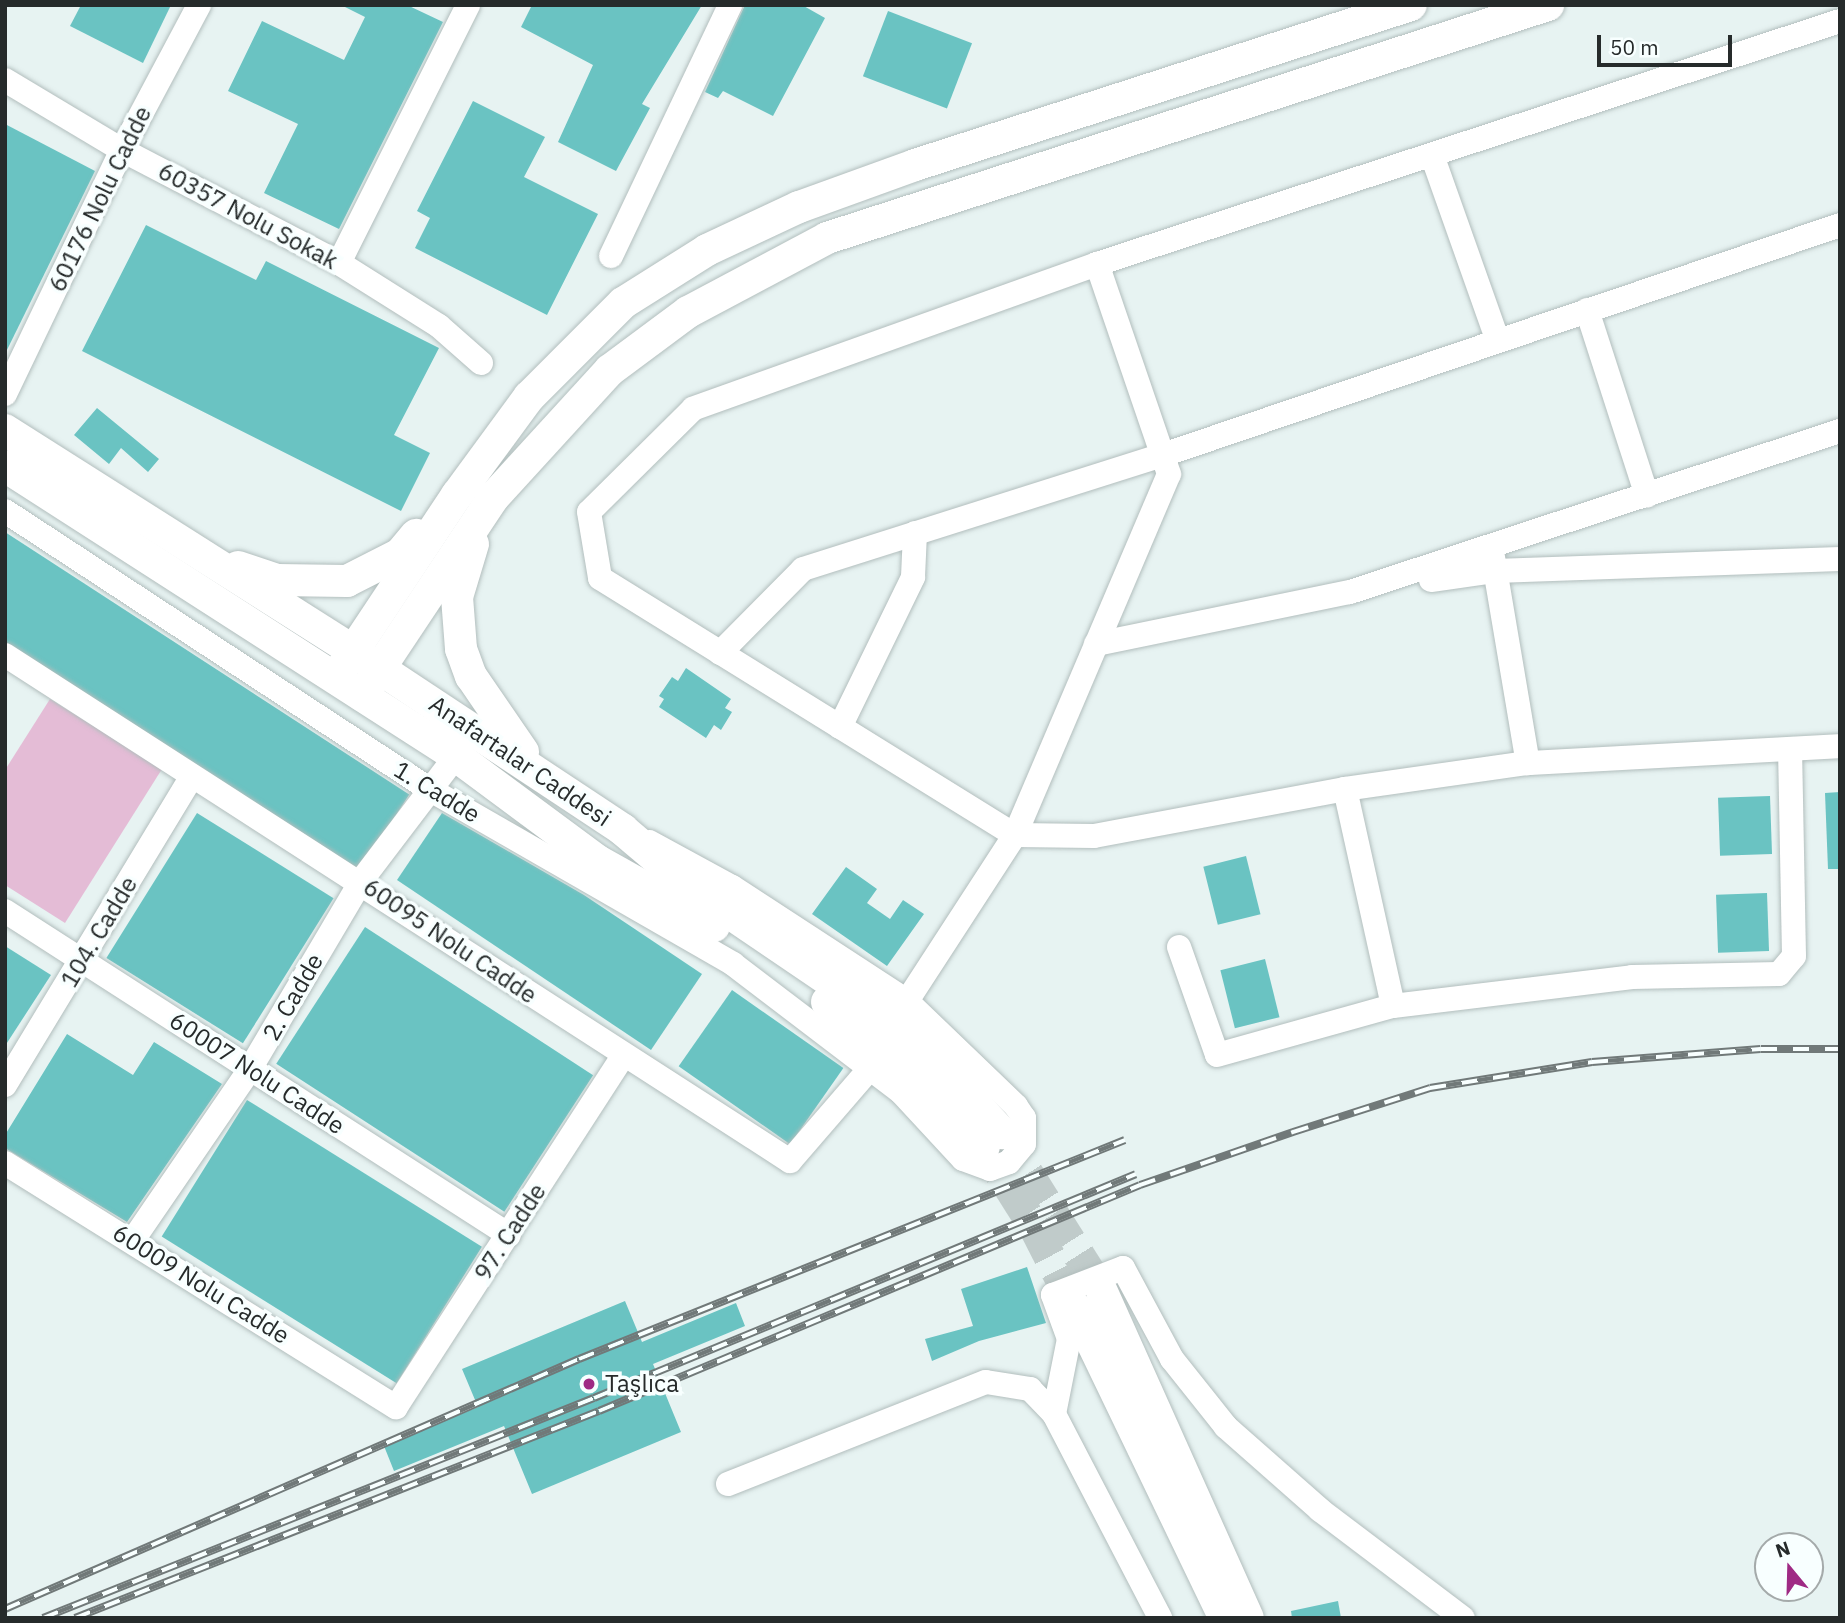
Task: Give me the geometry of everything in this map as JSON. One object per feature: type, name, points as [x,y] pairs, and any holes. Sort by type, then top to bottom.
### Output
[{"type":"main road","points":[[336,677],[457,495],[529,397],[622,303],[707,250],[800,207],[915,164],[1411,5]]},
{"type":"main road","points":[[362,695],[481,516],[610,370],[688,312],[814,244],[1548,5]]},
{"type":"main road","name":"Anafartalar Caddesi","points":[[5,430],[187,549],[354,651],[538,772],[623,830],[687,884],[912,1037],[993,1140],[786,970],[598,861],[456,756],[5,467]]},
{"type":"main road","points":[[187,549],[277,580],[347,581],[400,554],[457,495]]},
{"type":"main road","points":[[481,516],[457,597],[461,649],[471,676],[493,713],[538,772]]},
{"type":"main road","points":[[1225,1618],[1088,1300],[1248,1618]]},
{"type":"street","name":"60176 Nolu Cadde","points":[[5,394],[122,149],[200,5]]},
{"type":"street","points":[[339,263],[468,5]]},
{"type":"street","points":[[611,256],[730,5]]},
{"type":"street","points":[[1840,21],[1097,264],[693,409],[589,512],[600,578],[1015,835],[1094,836],[1345,789],[1528,763],[1840,746]]},
{"type":"street","name":"60357 Nolu Sokak","points":[[5,80],[122,149],[339,263],[439,326],[481,363]]},
{"type":"street","points":[[1432,155],[1498,341]]},
{"type":"street","points":[[720,653],[803,569],[1163,455],[1840,225]]},
{"type":"street","points":[[623,830],[732,887],[907,1001],[1015,835],[1169,474],[1097,264]]},
{"type":"street","points":[[1587,310],[1647,496]]},
{"type":"street","points":[[1097,644],[1493,560],[1647,496],[1840,431]]},
{"type":"street","name":"1. Cadde","points":[[5,511],[429,789],[733,964],[901,1092],[963,1159],[977,1167],[990,1169],[1009,1161],[1024,1144],[1024,1118],[1016,1107],[907,1001]]},
{"type":"street","points":[[840,727],[913,577],[915,533]]},
{"type":"street","points":[[1493,560],[1840,559]]},
{"type":"street","points":[[1493,560],[1528,763]]},
{"type":"street","name":"60095 Nolu Cadde","points":[[5,655],[190,779],[361,881],[623,1056],[790,1161],[871,1067]]},
{"type":"street","points":[[1179,947],[1217,1055],[1392,1006],[1632,977],[1779,974],[1794,956],[1790,749]]},
{"type":"street","name":"2. Cadde","points":[[133,1240],[250,1069],[361,881],[456,756]]},
{"type":"street","name":"104. Cadde","points":[[5,1085],[83,961],[190,779]]},
{"type":"street","points":[[1345,789],[1392,1006]]},
{"type":"street","name":"60007 Nolu Cadde","points":[[5,911],[509,1235]]},
{"type":"street","name":"97. Cadde","points":[[396,1407],[623,1056]]},
{"type":"street","name":"60009 Nolu Cadde","points":[[5,1163],[133,1240],[396,1407]]},
{"type":"street","points":[[1054,1414],[1069,1339],[1053,1295],[1123,1268],[1172,1359],[1226,1427],[1320,1510],[1463,1618]]},
{"type":"street","points":[[728,1484],[986,1382],[1030,1390],[1054,1414],[1160,1618]]},
{"type":"shaded area","points":[[50,699],[162,769],[65,923],[5,885],[5,770]]},
{"type":"building","points":[[81,5],[171,5],[143,63],[70,26]]},
{"type":"building","points":[[341,5],[407,5],[443,22],[339,229],[264,193],[298,124],[228,91],[262,21],[344,60],[365,17]]},
{"type":"building","points":[[532,5],[702,5],[642,104],[650,108],[616,171],[558,142],[593,65],[521,27]]},
{"type":"building","points":[[745,5],[802,5],[825,18],[773,116],[723,91],[718,98],[705,92]]},
{"type":"building","points":[[888,11],[972,43],[947,109],[863,76]]},
{"type":"building","points":[[473,101],[545,137],[524,177],[598,214],[547,315],[415,248],[430,218],[417,211]]},
{"type":"building","points":[[5,124],[95,171],[5,354]]},
{"type":"building","points":[[146,225],[256,280],[266,261],[439,348],[394,435],[430,453],[401,511],[82,351]]},
{"type":"building","points":[[97,408],[159,459],[148,472],[121,448],[109,464],[74,435]]},
{"type":"building","points":[[5,532],[409,795],[357,874],[5,645]]},
{"type":"building","points":[[686,668],[731,699],[725,708],[732,712],[721,730],[714,725],[706,738],[659,707],[664,699],[659,696],[672,677],[678,681]]},
{"type":"building","points":[[1840,792],[1840,869],[1828,869],[1825,793]]},
{"type":"building","points":[[1770,796],[1772,854],[1720,856],[1718,798]]},
{"type":"building","points":[[197,813],[334,898],[243,1043],[106,958]]},
{"type":"building","points":[[442,813],[584,895],[702,974],[651,1050],[397,880]]},
{"type":"building","points":[[1246,856],[1261,914],[1218,925],[1203,867]]},
{"type":"building","points":[[846,867],[877,889],[867,903],[890,919],[903,900],[924,914],[887,966],[812,914]]},
{"type":"building","points":[[1767,893],[1769,951],[1718,953],[1716,895]]},
{"type":"building","points":[[365,927],[593,1075],[504,1212],[276,1064]]},
{"type":"building","points":[[5,946],[51,975],[5,1046]]},
{"type":"building","points":[[1265,959],[1280,1017],[1235,1028],[1220,970]]},
{"type":"building","points":[[732,990],[843,1068],[790,1144],[679,1066]]},
{"type":"building","points":[[67,1034],[133,1075],[154,1042],[222,1084],[127,1222],[5,1148],[5,1135]]},
{"type":"building","points":[[247,1100],[482,1247],[397,1383],[162,1237]]},
{"type":"building","points":[[1027,1267],[1046,1323],[979,1341],[932,1361],[925,1339],[973,1326],[961,1289]]},
{"type":"building","name":"Taşlıca","points":[[625,1301],[642,1342],[736,1303],[745,1326],[653,1364],[681,1432],[532,1494],[504,1426],[394,1471],[384,1446],[478,1407],[462,1369]]},
{"type":"building","points":[[1338,1601],[1341,1618],[1292,1618],[1291,1611]]},
{"type":"tunnel","points":[[1002,1133],[1102,1292]]},
{"type":"tunnel","points":[[984,1147],[1035,1228],[1075,1307]]},
{"type":"railway","points":[[75,1618],[599,1411],[1140,1185],[1293,1132],[1430,1088],[1592,1062],[1761,1049],[1840,1049]]},
{"type":"railway","points":[[5,1609],[579,1359],[1125,1140]]},
{"type":"railway","points":[[43,1618],[594,1398],[1136,1174]]},
{"type":"place","name":"Taşlıca","points":[[589,1384]]}]
